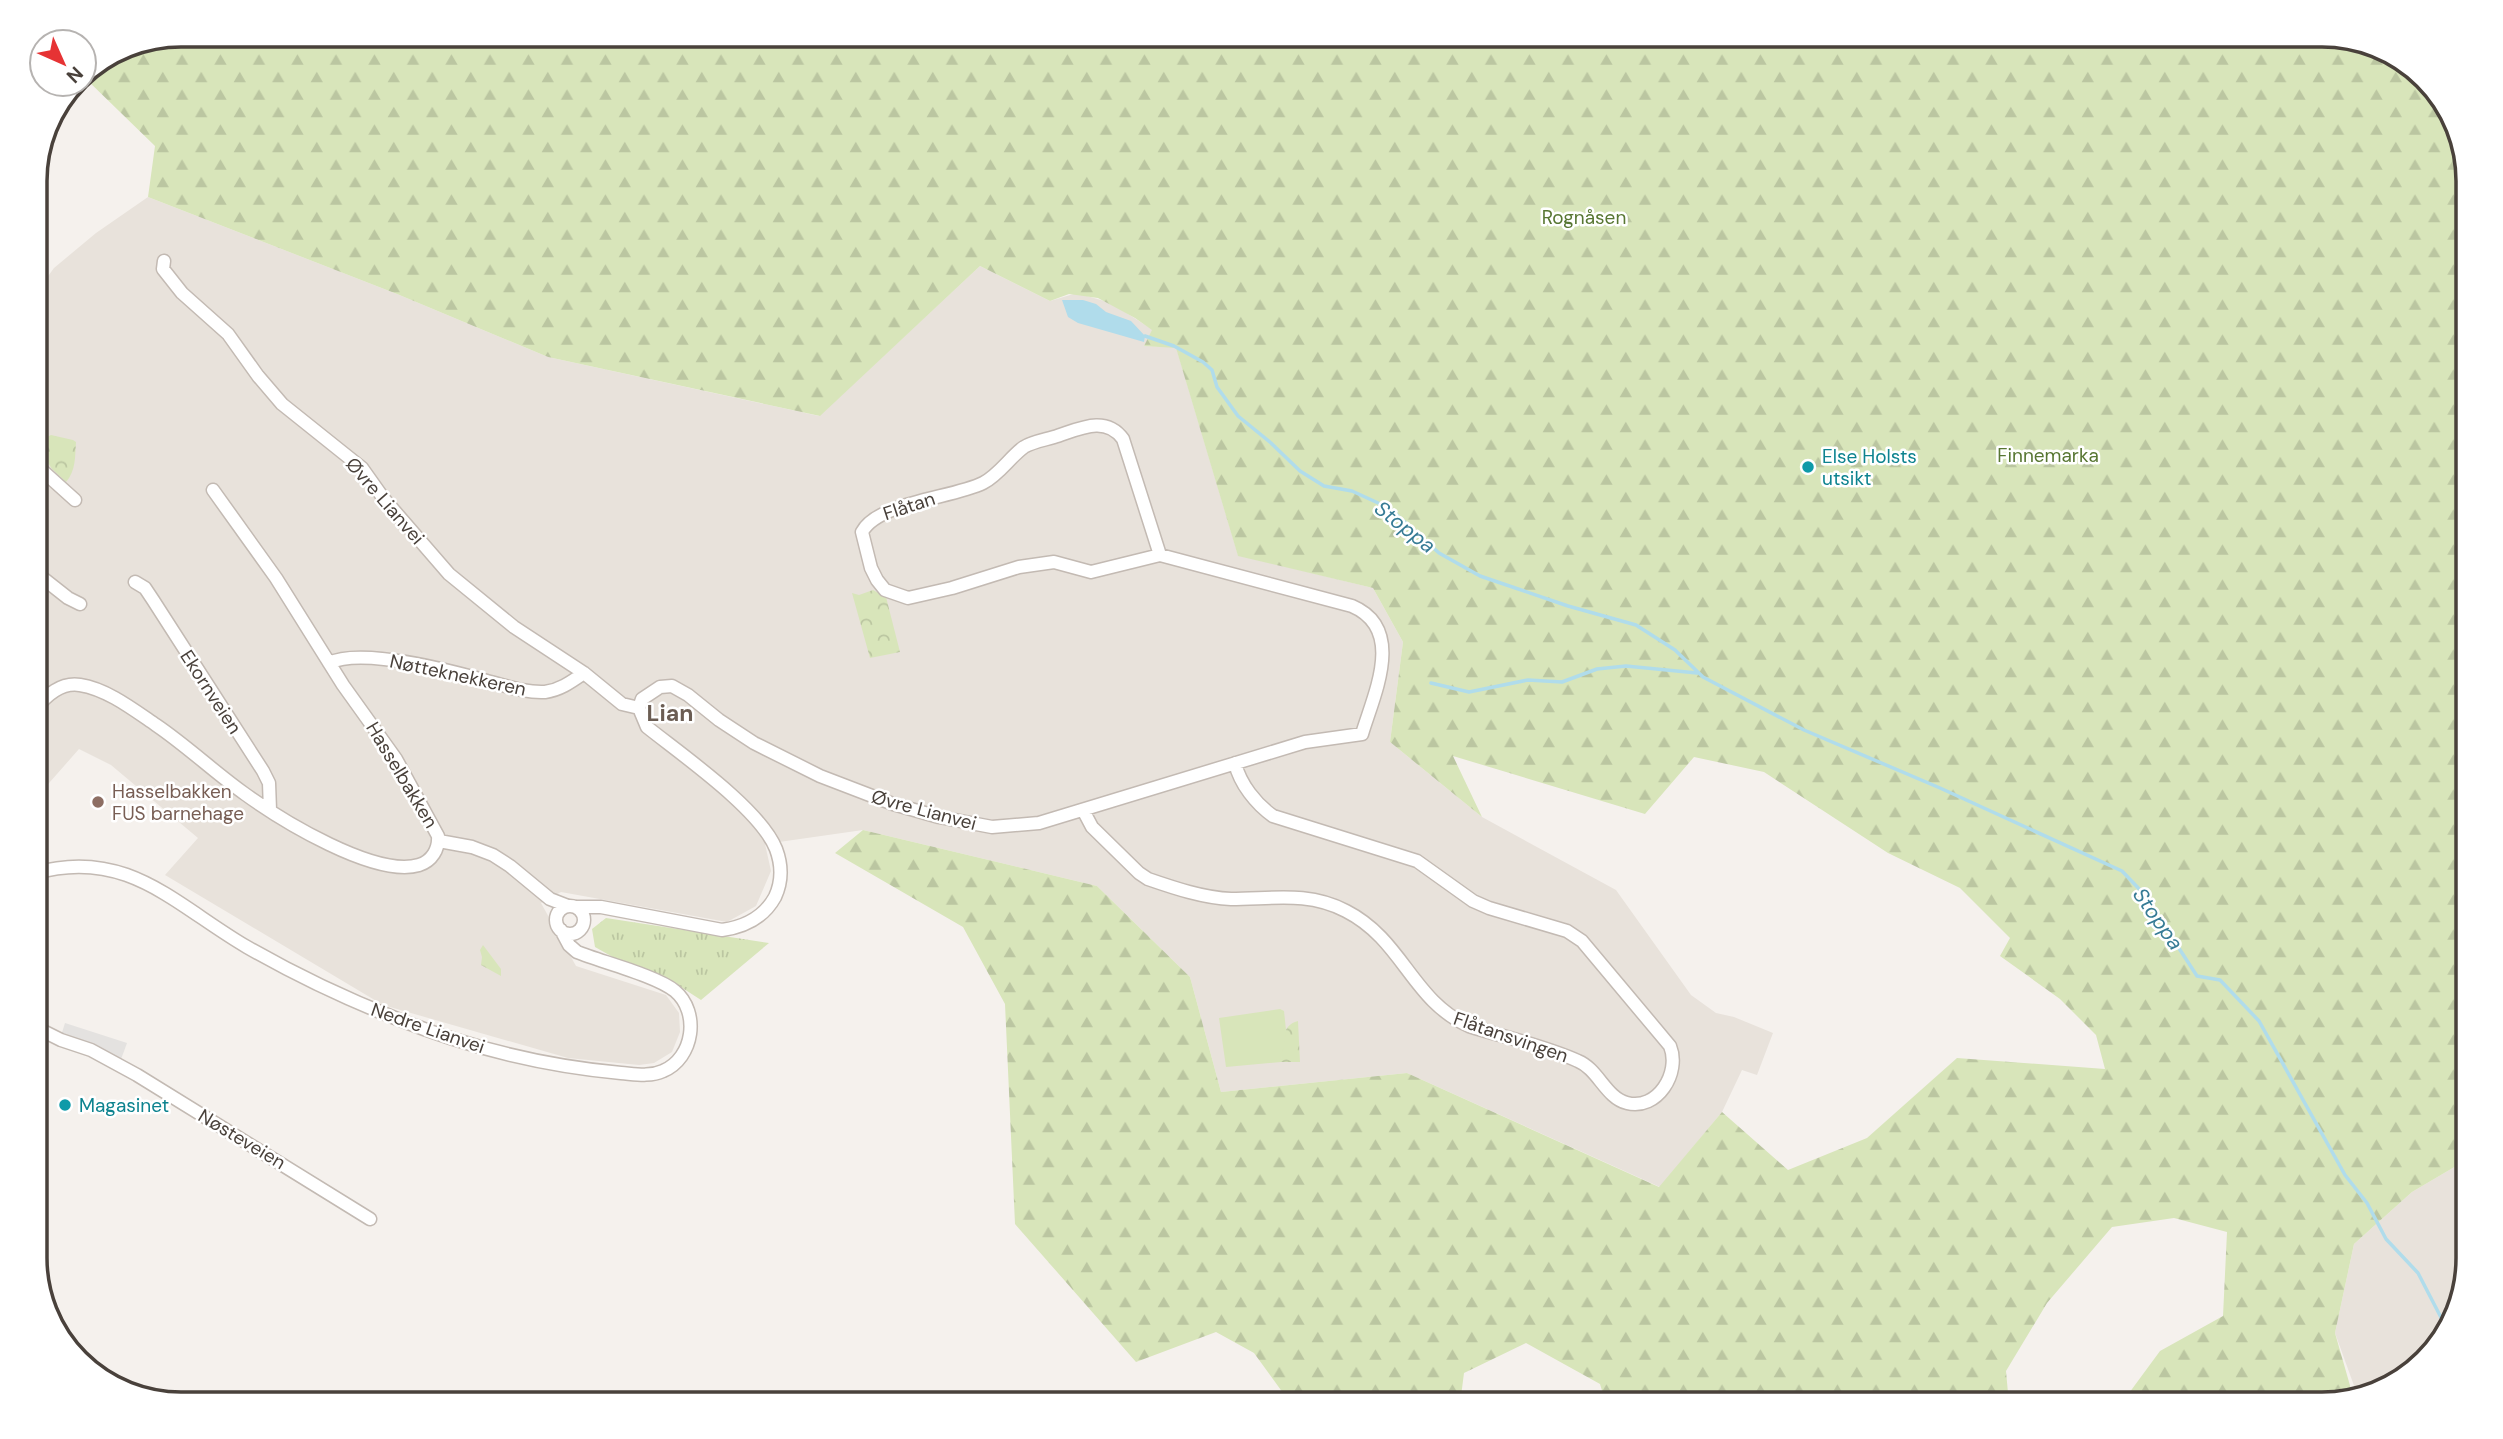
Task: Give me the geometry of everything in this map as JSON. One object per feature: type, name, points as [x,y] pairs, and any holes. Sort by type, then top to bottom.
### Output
[{"type":"street","name":"Øvre Lianvei","points":[[164,261],[163,269],[172,283],[229,335],[270,391],[296,418],[362,468],[437,562],[514,626],[584,673],[621,704],[639,708]]},
{"type":"street","name":"Flåtan","points":[[1160,555],[1123,439],[1114,430],[1098,425],[1027,445],[983,483],[882,514],[865,525],[862,532],[871,568],[877,580],[885,590],[908,598],[952,588],[1019,567],[1054,562],[1091,572],[1160,555],[1352,606],[1371,619],[1381,634],[1383,660],[1362,734]]},
{"type":"street","points":[[48,476],[75,500]]},
{"type":"street","name":"Hasselbakken","points":[[48,695],[64,686],[75,685],[104,693],[154,724],[238,789],[270,810],[306,832],[342,849],[393,867],[425,863],[432,856],[439,841],[435,828],[402,768],[329,663],[276,578],[212,490]]},
{"type":"street","points":[[48,582],[79,604]]},
{"type":"street","name":"Ekornveien","points":[[135,582],[145,588],[263,771],[269,783],[270,810]]},
{"type":"street","name":"Nøtteknekkeren","points":[[329,663],[348,657],[368,656],[459,673],[532,692],[548,692],[563,687],[584,673]]},
{"type":"street","name":"Øvre Lianvei","points":[[613,911],[708,929],[735,928],[765,911],[774,898],[780,881],[777,850],[761,827],[716,782],[647,727],[639,708],[642,699],[663,685],[672,686],[754,743],[820,776],[893,804],[962,823],[992,827],[1024,826],[1313,740],[1362,734]]},
{"type":"street","name":"Flåtansvingen","points":[[1083,810],[1092,827],[1148,879],[1221,898],[1294,896],[1338,907],[1359,918],[1382,937],[1426,995],[1438,1009],[1452,1019],[1581,1062],[1623,1102],[1640,1105],[1659,1094],[1672,1071],[1674,1059],[1671,1046],[1582,941],[1567,931],[1473,901],[1417,861],[1273,816],[1251,793],[1235,763]]},
{"type":"street","points":[[439,841],[472,847],[493,855],[550,899],[583,914],[580,943],[586,956]]},
{"type":"street","name":"Nedre Lianvei","points":[[48,871],[75,866],[97,867],[127,874],[145,882],[246,946],[305,978],[437,1034],[495,1051],[584,1069],[646,1075],[672,1066],[685,1051],[690,1036],[690,1015],[681,996],[663,984],[586,956],[572,948],[559,924]]},
{"type":"street","points":[[550,899],[559,924],[570,933],[602,913],[613,911]]},
{"type":"street","points":[[559,924],[561,910],[572,907],[591,906],[613,911]]},
{"type":"street","name":"Nøsteveien","points":[[48,1034],[100,1054],[370,1219]]},
{"type":"shaded area","points":[[148,197],[397,294],[548,357],[819,416],[980,266],[1050,301],[1077,293],[1111,303],[1153,330],[1144,346],[1176,347],[1238,555],[1373,588],[1403,642],[1390,742],[1482,817],[1616,890],[1691,995],[1716,1013],[1734,1017],[1773,1033],[1757,1075],[1742,1070],[1722,1112],[1660,1187],[1407,1073],[1221,1092],[1190,977],[1097,886],[863,830],[765,844],[771,871],[756,906],[727,922],[561,892],[541,903],[576,966],[666,995],[679,1013],[680,1032],[672,1052],[654,1063],[639,1065],[568,1058],[383,1005],[165,875],[198,838],[111,765],[79,749],[48,784],[48,276],[96,233]]},
{"type":"shaded area","points":[[65,1023],[127,1043],[120,1062],[60,1039]]},
{"type":"shaded area","points":[[2456,1166],[2456,1257],[2451,1292],[2438,1325],[2416,1352],[2389,1374],[2355,1387],[2335,1333],[2354,1244],[2412,1192]]},
{"type":"green space","name":"Finnemarka","points":[[2321,47],[2356,52],[2389,65],[2416,87],[2433,107],[2449,138],[2455,173],[2456,1166],[2412,1192],[2354,1244],[2335,1333],[2351,1388],[2321,1392],[2130,1392],[2160,1351],[2223,1316],[2227,1232],[2174,1218],[2112,1227],[2047,1303],[2006,1371],[2008,1392],[1602,1392],[1600,1384],[1526,1343],[1464,1373],[1462,1392],[1282,1392],[1254,1353],[1216,1332],[1136,1362],[1015,1224],[1005,1004],[963,927],[835,853],[863,830],[1097,886],[1190,977],[1221,1092],[1407,1073],[1659,1187],[1722,1112],[1788,1170],[1867,1138],[1957,1058],[2105,1069],[2096,1035],[2060,999],[2000,956],[2010,938],[1960,888],[1888,853],[1764,772],[1694,757],[1645,814],[1453,756],[1482,817],[1390,742],[1403,642],[1373,588],[1238,556],[1176,348],[1144,346],[1152,330],[1098,298],[1069,294],[1050,301],[980,266],[820,416],[548,357],[397,294],[148,197],[155,146],[98,91],[98,77],[130,57],[173,48]]},
{"type":"green space","points":[[48,436],[76,442],[73,468],[66,482],[48,463]]},
{"type":"green space","points":[[873,590],[886,597],[900,652],[870,658],[852,593],[859,595]]},
{"type":"green space","points":[[606,918],[769,943],[701,1000],[670,980],[618,960],[595,947],[592,929]]},
{"type":"green space","points":[[483,945],[501,969],[501,976],[481,965],[480,950]]},
{"type":"green space","points":[[1280,1009],[1284,1011],[1286,1030],[1281,1062],[1226,1067],[1219,1018]]},
{"type":"green space","points":[[1298,1021],[1300,1062],[1281,1062],[1285,1032],[1292,1023]]},
{"type":"water","points":[[1062,300],[1083,300],[1131,321],[1145,336],[1144,342],[1078,323],[1068,317]]},
{"type":"waterway","name":"Stoppa","points":[[1145,336],[1174,346],[1203,362],[1212,370],[1217,387],[1238,416],[1300,471],[1324,486],[1352,491],[1389,508],[1439,553],[1480,576],[1568,606],[1636,625],[1675,650],[1703,677],[1804,730],[1940,788],[2122,871],[2143,893],[2197,976],[2220,980],[2259,1021],[2345,1175],[2367,1203],[2386,1239],[2418,1273],[2441,1318]]},
{"type":"waterway","name":"Stoppa","points":[[1431,683],[1469,692],[1528,680],[1562,682],[1597,669],[1626,666],[1697,673]]},
{"type":"place","name":"Else Holsts utsikt","points":[[1808,467]]},
{"type":"place","name":"Hasselbakken FUS barnehage","points":[[98,802]]},
{"type":"place","name":"Magasinet","points":[[65,1105]]},
{"type":"district","name":"Lian","points":[[670,713]]},
{"type":"park label","name":"Rognåsen","points":[[1584,217]]}]
